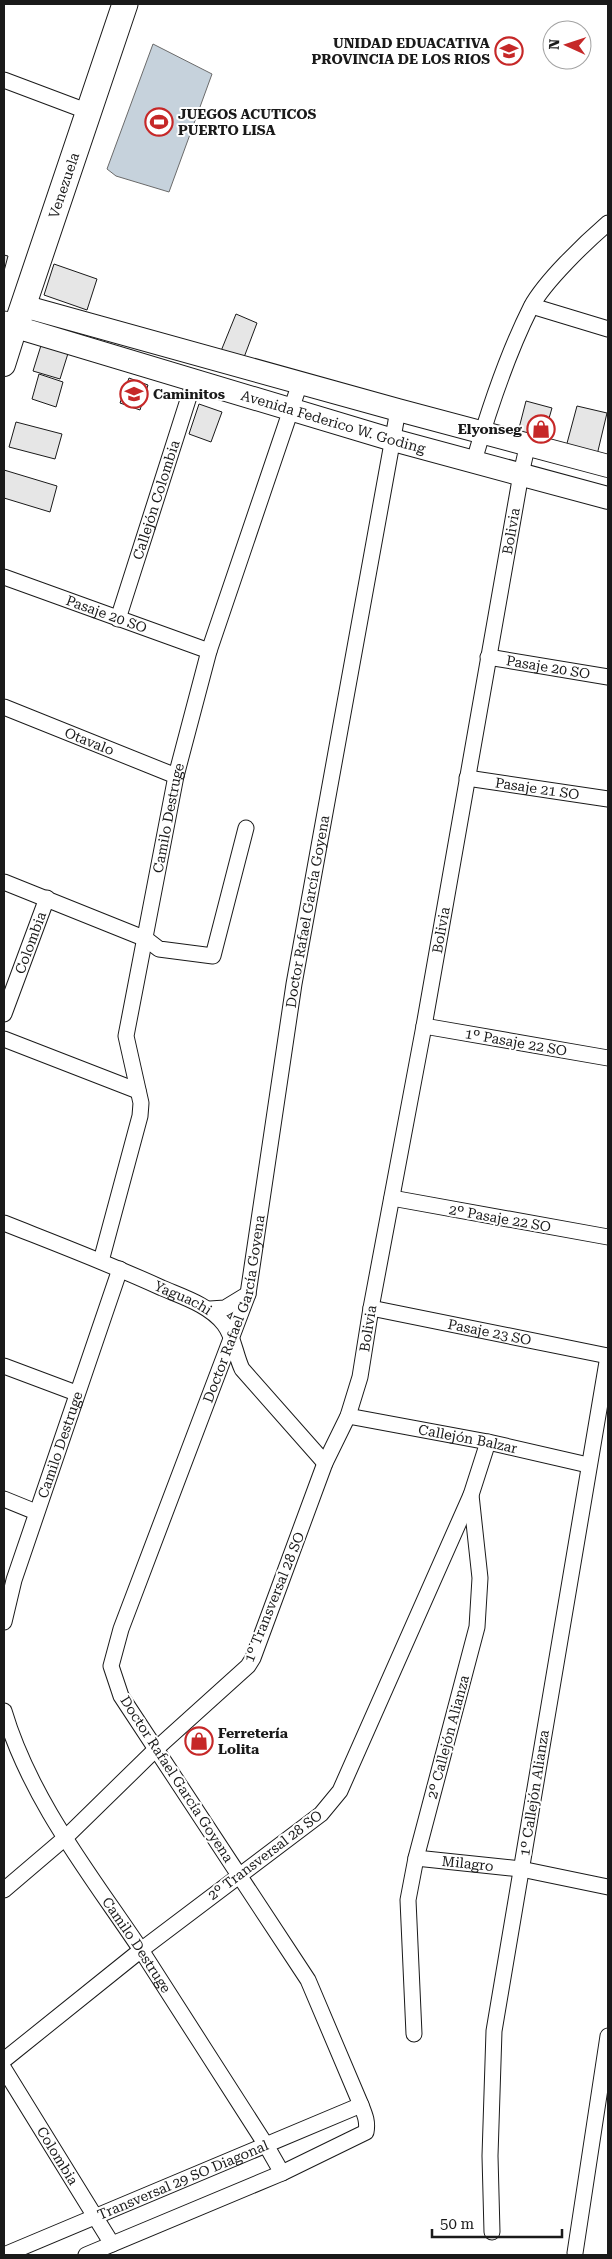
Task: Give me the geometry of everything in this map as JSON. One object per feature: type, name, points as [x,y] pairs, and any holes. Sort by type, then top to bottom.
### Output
[{"type":"main road","name":"Venezuela","points":[[12,314],[88,112],[125,4]]},
{"type":"street","points":[[4,80],[88,112]]},
{"type":"street","points":[[474,461],[482,432],[532,306],[587,242],[608,223]]},
{"type":"street","points":[[532,306],[608,329]]},
{"type":"street","name":"Venezuela","points":[[4,366],[12,314]]},
{"type":"street","name":"Avenida Federico W. Goding","points":[[12,314],[194,381],[393,440],[608,498]]},
{"type":"street","name":"Avenida Federico W. Goding","points":[[12,314],[300,383],[608,466]]},
{"type":"street","name":"Callejón Colombia","points":[[118,619],[194,381]]},
{"type":"street","name":"Camilo Destruge","points":[[101,1261],[140,1116],[141,1103],[126,1036],[128,1013],[146,939],[176,776],[209,651],[300,383]]},
{"type":"street","name":"Doctor Rafael García Goyena","points":[[282,2173],[366,2132],[367,2120],[308,1980],[121,1696],[111,1666],[121,1629],[248,1294],[294,984],[398,410]]},
{"type":"street","name":"Bolivia","points":[[348,1416],[360,1376],[424,1026],[520,474],[528,443]]},
{"type":"street","name":"Pasaje 20 SO","points":[[4,578],[209,651]]},
{"type":"street","name":"Pasaje 20 SO","points":[[488,657],[608,677]]},
{"type":"street","name":"Otavalo","points":[[4,707],[176,776]]},
{"type":"street","name":"Pasaje 21 SO","points":[[467,778],[608,799]]},
{"type":"street","points":[[4,882],[146,939],[159,949],[213,956],[246,828]]},
{"type":"street","name":"Colombia","points":[[4,1014],[47,898]]},
{"type":"street","name":"1º Pasaje 22 SO","points":[[424,1026],[608,1058]]},
{"type":"street","points":[[4,1040],[138,1091]]},
{"type":"street","name":"2º Pasaje 22 SO","points":[[392,1198],[608,1237]]},
{"type":"street","name":"Yaguachi","points":[[4,1223],[101,1261],[210,1309],[224,1323],[232,1338],[236,1357],[242,1369],[326,1463]]},
{"type":"street","name":"Camilo Destruge","points":[[4,1622],[14,1580],[36,1512],[120,1269]]},
{"type":"street","points":[[210,1309],[226,1308],[248,1294]]},
{"type":"street","name":"Pasaje 23 SO","points":[[371,1308],[608,1356]]},
{"type":"street","name":"1º Callejón Alianza","points":[[492,2232],[490,2156],[494,2031],[588,1465],[608,1356]]},
{"type":"street","points":[[4,1366],[76,1394]]},
{"type":"street","name":"Callejón Balzar","points":[[348,1416],[488,1442],[588,1465]]},
{"type":"street","name":"1º Transversal 28 SO","points":[[4,1890],[64,1838],[156,1749],[242,1672],[252,1658],[326,1463],[348,1416]]},
{"type":"street","name":"2º Callejón Alianza","points":[[414,2034],[408,1900],[416,1858],[477,1627],[480,1578],[471,1495],[488,1442]]},
{"type":"street","name":"2º Transversal 28 SO","points":[[4,2060],[239,1874],[322,1814],[340,1791],[471,1495]]},
{"type":"street","points":[[4,1499],[36,1512]]},
{"type":"street","name":"Camilo Destruge","points":[[4,1711],[6,1730],[64,1838],[141,1950],[282,2173]]},
{"type":"street","name":"Milagro","points":[[416,1858],[521,1869],[608,1887]]},
{"type":"street","points":[[575,2253],[608,2036]]},
{"type":"street","name":"Colombia","points":[[4,2069],[112,2244]]},
{"type":"street","name":"Transversal 29 SO Diagonal","points":[[4,2255],[361,2105]]},
{"type":"street","points":[[86,2255],[282,2173]]},
{"type":"shaded area","name":"JUEGOS ACUTICOS PUERTO LISA","points":[[153,44],[212,74],[169,192],[116,176],[107,169]]},
{"type":"building","points":[[4,255],[8,256],[4,271]]},
{"type":"building","points":[[54,264],[97,279],[87,310],[44,295]]},
{"type":"building","points":[[236,314],[257,323],[243,360],[221,351]]},
{"type":"building","points":[[43,339],[70,347],[60,379],[33,371]]},
{"type":"building","points":[[39,374],[63,382],[56,407],[32,399]]},
{"type":"building","name":"Caminitos","points":[[129,378],[148,385],[140,410],[120,403]]},
{"type":"building","points":[[526,401],[552,408],[543,439],[518,432]]},
{"type":"building","points":[[199,404],[222,412],[211,442],[189,434]]},
{"type":"building","points":[[577,406],[607,413],[597,455],[566,447]]},
{"type":"building","points":[[16,422],[62,434],[55,459],[9,447]]},
{"type":"building","points":[[4,470],[57,486],[50,512],[4,498]]},
{"type":"place","name":"UNIDAD EDUACATIVA PROVINCIA DE LOS RIOS","points":[[509,51]]},
{"type":"place","name":"JUEGOS ACUTICOS PUERTO LISA","points":[[159,122]]},
{"type":"place","name":"Caminitos","points":[[134,394]]},
{"type":"place","name":"Elyonseg","points":[[541,429]]},
{"type":"place","name":"Ferretería Lolita","points":[[199,1741]]}]
